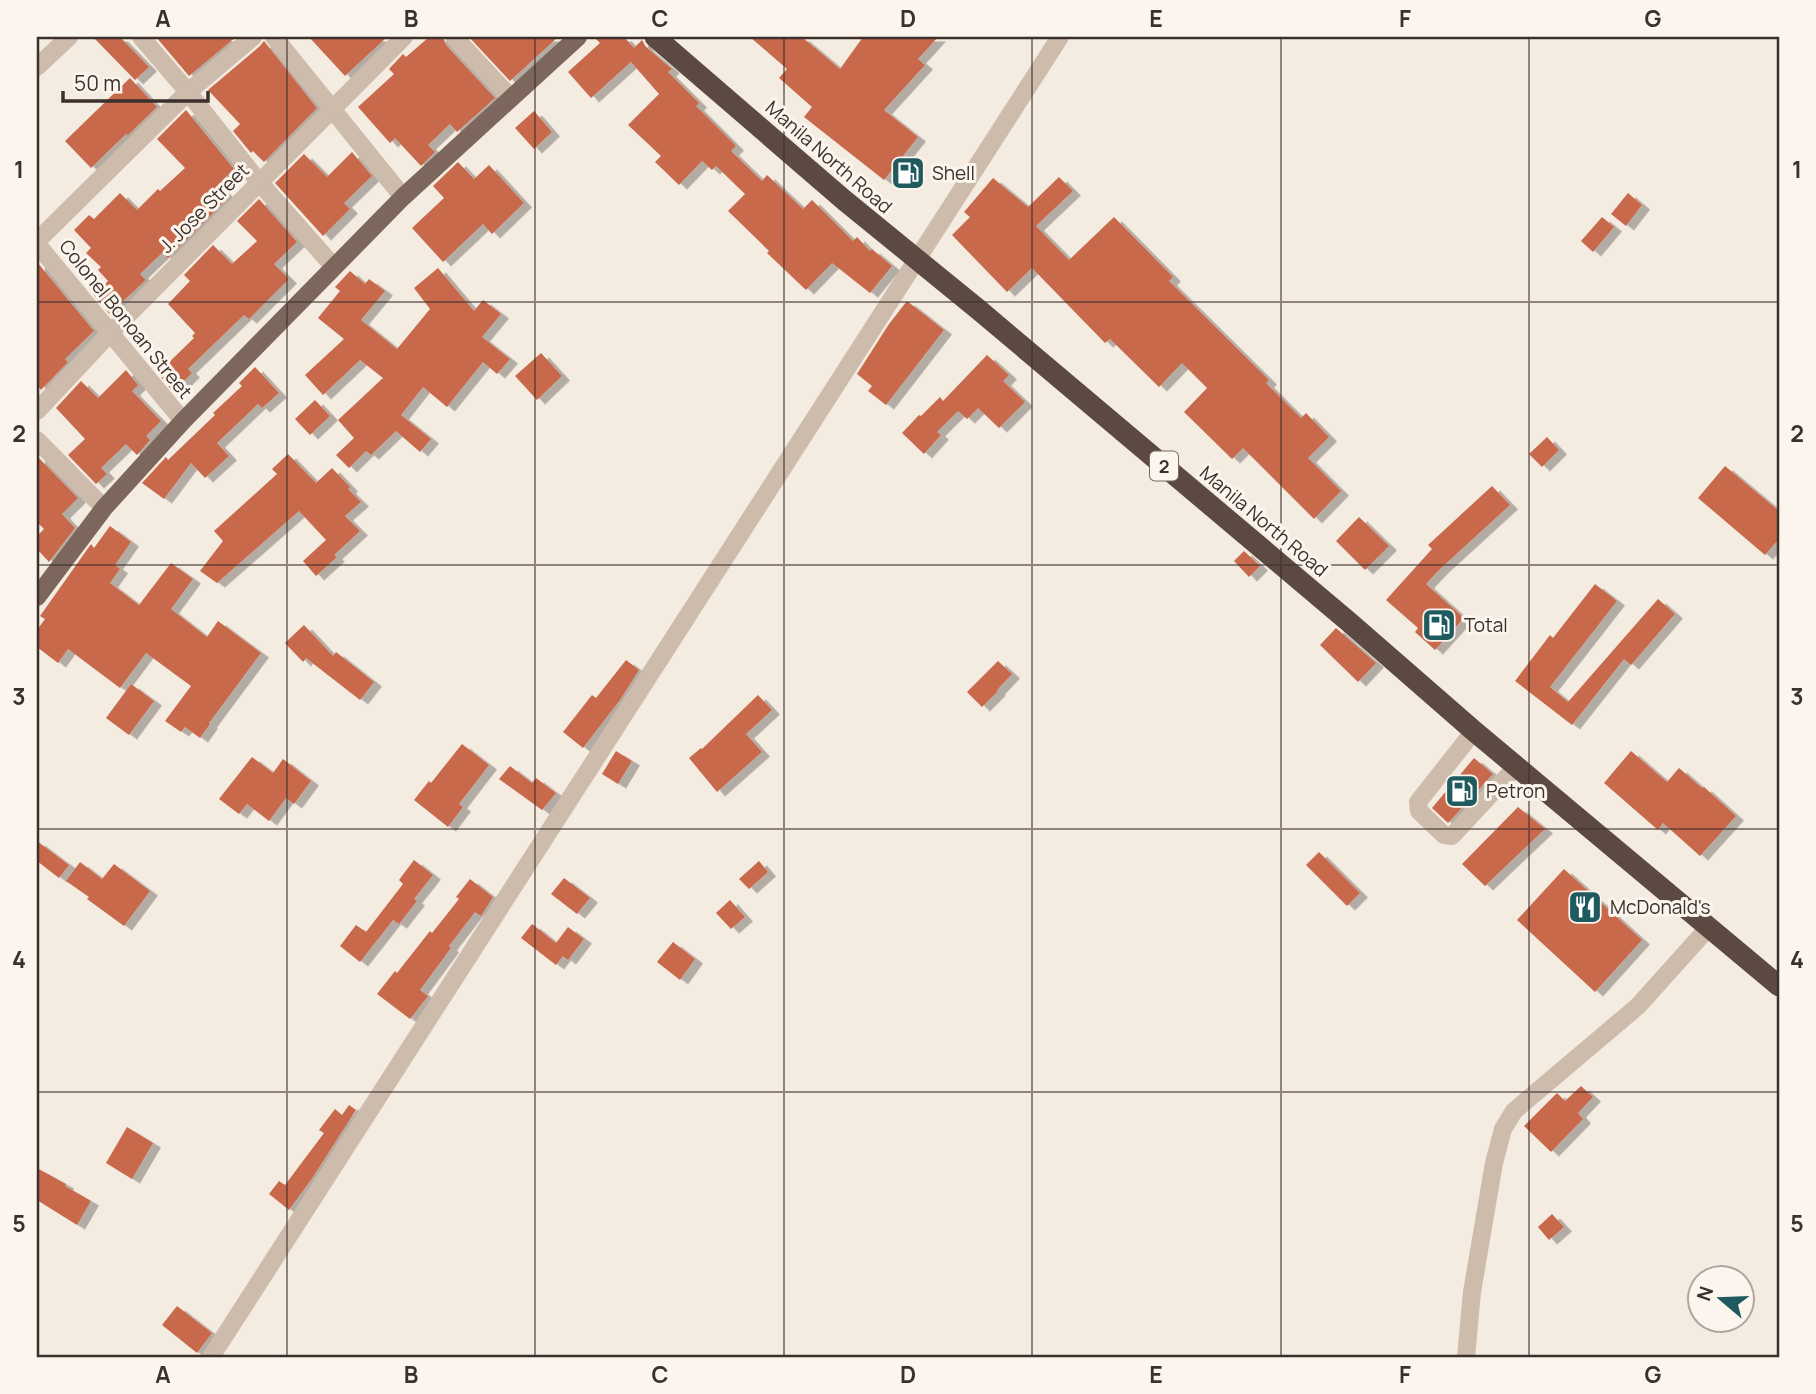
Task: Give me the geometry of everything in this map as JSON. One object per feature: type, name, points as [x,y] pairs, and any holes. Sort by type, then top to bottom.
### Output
[{"type":"highway","name":"Manila North Road","points":[[655,37],[916,261],[979,310],[1516,767],[1779,986]]},
{"type":"main road","points":[[37,597],[104,508],[183,421],[403,197],[578,37]]},
{"type":"street","points":[[37,67],[69,37]]},
{"type":"street","points":[[141,37],[258,182],[334,267]]},
{"type":"street","points":[[37,242],[188,92],[253,37]]},
{"type":"street","points":[[274,37],[403,197]]},
{"type":"street","name":"J. Jose Street","points":[[37,411],[258,182],[404,37]]},
{"type":"street","points":[[454,37],[511,98]]},
{"type":"street","points":[[211,1357],[1060,37]]},
{"type":"street","name":"Colonel Bonoan Street","points":[[37,242],[183,421]]},
{"type":"street","points":[[37,440],[104,508]]},
{"type":"street","points":[[1474,731],[1418,802],[1419,811],[1444,835],[1452,836],[1516,767]]},
{"type":"street","points":[[1466,1357],[1472,1292],[1494,1163],[1503,1129],[1514,1111],[1638,1006],[1709,927]]},
{"type":"building","points":[[93,37],[120,37],[149,67],[135,80]]},
{"type":"building","points":[[156,37],[236,37],[189,76]]},
{"type":"building","points":[[309,37],[387,37],[345,76]]},
{"type":"building","points":[[429,37],[443,37],[446,45],[495,98],[457,132],[450,124],[428,145],[435,152],[421,166],[395,138],[390,143],[358,107],[394,74],[389,69],[403,54],[406,57]]},
{"type":"building","points":[[469,37],[558,37],[510,81]]},
{"type":"building","points":[[594,37],[624,37],[634,48],[642,40],[646,47],[672,69],[668,72],[699,103],[696,106],[736,146],[731,151],[762,181],[767,175],[803,209],[812,200],[853,241],[857,237],[870,251],[872,249],[892,266],[870,293],[832,263],[806,290],[728,211],[745,194],[716,166],[712,170],[702,161],[679,185],[655,162],[661,156],[628,125],[659,94],[631,62],[591,98],[568,72],[600,43]]},
{"type":"building","points":[[750,37],[802,37],[840,69],[863,37],[938,37],[918,59],[925,65],[884,110],[918,137],[884,180],[804,117],[812,107],[779,78],[787,69]]},
{"type":"building","points":[[264,41],[317,108],[264,162],[253,151],[251,153],[233,131],[240,124],[208,90]]},
{"type":"building","points":[[130,78],[157,107],[91,168],[65,141]]},
{"type":"building","points":[[186,110],[234,169],[218,185],[229,197],[168,258],[162,253],[140,274],[146,280],[111,316],[94,295],[108,281],[98,270],[101,267],[86,253],[91,248],[74,230],[89,215],[94,219],[120,193],[137,210],[185,168],[157,139]]},
{"type":"building","points":[[534,111],[552,132],[534,149],[515,128]]},
{"type":"building","points":[[352,152],[372,176],[344,203],[350,209],[323,236],[275,183],[304,154],[327,177]]},
{"type":"building","points":[[458,162],[474,179],[489,165],[524,203],[492,234],[483,224],[443,262],[412,228],[444,198],[433,186]]},
{"type":"building","points":[[1059,177],[1073,191],[1036,226],[1069,260],[1114,217],[1173,277],[1169,281],[1269,380],[1266,383],[1301,418],[1306,413],[1329,437],[1308,458],[1341,491],[1314,519],[1243,448],[1232,459],[1184,412],[1207,388],[1182,363],[1159,387],[1110,339],[1105,343],[1032,268],[1007,292],[952,235],[970,217],[964,212],[993,178],[1028,207]]},
{"type":"building","points":[[1628,193],[1642,205],[1626,226],[1611,214]]},
{"type":"building","points":[[259,199],[297,242],[274,264],[289,279],[249,319],[244,315],[188,369],[192,373],[173,392],[158,373],[194,338],[192,336],[195,333],[168,304],[190,281],[184,275],[213,245],[232,264],[257,241],[237,221]]},
{"type":"building","points":[[1602,217],[1614,227],[1593,252],[1581,241]]},
{"type":"building","points":[[37,262],[94,331],[65,359],[68,362],[41,390],[37,385]]},
{"type":"building","points":[[438,268],[474,311],[483,300],[501,314],[482,337],[510,359],[497,374],[483,362],[447,407],[423,387],[401,415],[431,439],[420,452],[396,431],[371,455],[366,451],[349,468],[336,455],[354,438],[338,420],[383,378],[360,360],[323,395],[305,375],[344,339],[318,318],[340,291],[335,287],[350,271],[365,284],[369,279],[385,291],[361,320],[397,349],[430,309],[414,288]]},
{"type":"building","points":[[907,301],[944,330],[886,405],[868,391],[872,386],[857,374]]},
{"type":"building","points":[[541,353],[562,376],[537,400],[515,376]]},
{"type":"building","points":[[987,355],[1009,375],[1003,381],[1025,402],[999,428],[978,408],[967,419],[958,411],[937,432],[941,435],[924,454],[902,433],[940,397],[943,401]]},
{"type":"building","points":[[255,367],[279,393],[262,408],[258,404],[217,443],[229,456],[205,478],[191,463],[164,499],[142,483],[166,457],[168,460],[215,415],[213,413],[242,386],[239,383]]},
{"type":"building","points":[[126,370],[138,385],[132,391],[161,421],[146,436],[150,440],[137,455],[126,444],[101,468],[107,474],[96,484],[68,455],[85,439],[56,408],[81,381],[98,398]]},
{"type":"building","points":[[315,400],[330,416],[310,435],[295,419]]},
{"type":"building","points":[[1547,437],[1559,450],[1542,467],[1529,454]]},
{"type":"building","points":[[288,454],[316,483],[332,468],[350,487],[348,489],[361,502],[345,516],[360,531],[316,576],[303,561],[326,540],[299,511],[217,583],[200,571],[223,541],[214,531],[277,474],[272,469]]},
{"type":"building","points":[[37,456],[78,498],[62,514],[75,528],[49,562],[37,549],[37,536],[44,529],[37,522]]},
{"type":"building","points":[[1725,466],[1779,511],[1779,539],[1765,555],[1698,498]]},
{"type":"building","points":[[1492,486],[1510,505],[1426,584],[1464,618],[1435,650],[1415,632],[1418,628],[1386,600],[1432,549],[1428,545]]},
{"type":"building","points":[[1359,517],[1389,546],[1365,570],[1336,541]]},
{"type":"building","points":[[110,526],[131,542],[115,565],[120,569],[110,583],[139,605],[171,563],[193,579],[171,609],[207,637],[218,621],[261,653],[200,738],[185,727],[181,732],[165,721],[191,686],[146,653],[120,688],[68,649],[58,663],[37,647],[37,630],[45,619],[40,616],[91,544],[94,548]]},
{"type":"building","points":[[1244,551],[1260,566],[1249,577],[1234,561]]},
{"type":"building","points":[[1595,584],[1617,601],[1550,687],[1568,702],[1658,599],[1675,614],[1631,665],[1624,659],[1572,725],[1515,681],[1550,635],[1553,638]]},
{"type":"building","points":[[304,625],[333,656],[336,652],[374,682],[360,700],[306,658],[303,662],[285,643]]},
{"type":"building","points":[[1336,628],[1376,663],[1358,682],[1320,645]]},
{"type":"building","points":[[626,660],[639,670],[583,748],[563,732],[592,695],[596,698]]},
{"type":"building","points":[[998,661],[1012,674],[982,707],[967,692]]},
{"type":"building","points":[[131,684],[154,701],[129,735],[106,718]]},
{"type":"building","points":[[758,695],[772,710],[746,734],[762,752],[717,792],[689,758],[702,749]]},
{"type":"building","points":[[462,744],[489,765],[459,804],[463,807],[448,827],[414,800]]},
{"type":"building","points":[[616,751],[632,761],[618,784],[602,774]]},
{"type":"building","points":[[1631,751],[1667,782],[1679,768],[1736,816],[1700,856],[1663,823],[1658,830],[1604,783]]},
{"type":"building","points":[[252,757],[273,773],[283,759],[311,781],[294,804],[286,798],[269,821],[247,804],[239,814],[219,799]]},
{"type":"building","name":"Petron","points":[[1474,758],[1493,774],[1448,823],[1432,808]]},
{"type":"building","points":[[510,766],[532,783],[536,778],[556,793],[542,810],[499,779]]},
{"type":"building","points":[[1518,807],[1545,829],[1485,886],[1462,864]]},
{"type":"building","points":[[37,841],[69,865],[59,878],[37,861]]},
{"type":"building","points":[[1319,852],[1360,893],[1347,906],[1306,865]]},
{"type":"building","points":[[414,860],[433,875],[399,924],[393,920],[360,962],[340,946],[356,925],[366,932],[403,884],[399,880]]},
{"type":"building","points":[[759,861],[768,872],[749,889],[739,879]]},
{"type":"building","points":[[80,862],[102,879],[114,864],[150,891],[124,926],[66,881]]},
{"type":"building","points":[[1564,869],[1642,940],[1595,992],[1517,920]]},
{"type":"building","points":[[564,878],[590,898],[577,914],[551,894]]},
{"type":"building","points":[[470,879],[493,897],[481,916],[475,912],[449,946],[451,948],[420,990],[428,996],[410,1019],[377,994],[430,931],[432,933],[459,899],[456,897]]},
{"type":"building","points":[[730,900],[745,917],[731,929],[716,913]]},
{"type":"building","points":[[532,924],[556,943],[568,927],[584,939],[568,960],[563,956],[556,965],[521,938]]},
{"type":"building","points":[[673,942],[695,959],[680,980],[657,962]]},
{"type":"building","points":[[1581,1086],[1593,1097],[1578,1113],[1583,1119],[1551,1152],[1524,1126],[1557,1093],[1565,1101]]},
{"type":"building","points":[[349,1105],[356,1110],[289,1210],[269,1194],[279,1181],[285,1185],[324,1133],[319,1130],[335,1109],[342,1115]]},
{"type":"building","points":[[127,1127],[153,1143],[132,1179],[106,1163]]},
{"type":"building","points":[[37,1168],[91,1201],[77,1225],[37,1200]]},
{"type":"building","points":[[1552,1214],[1564,1227],[1549,1240],[1538,1227]]},
{"type":"building","points":[[177,1306],[212,1333],[197,1353],[162,1325]]},
{"type":"place","name":"Shell","points":[[908,173]]},
{"type":"place","name":"Total","points":[[1439,625]]},
{"type":"place","name":"Petron","points":[[1462,791]]},
{"type":"place","name":"McDonald's","points":[[1585,907]]}]
